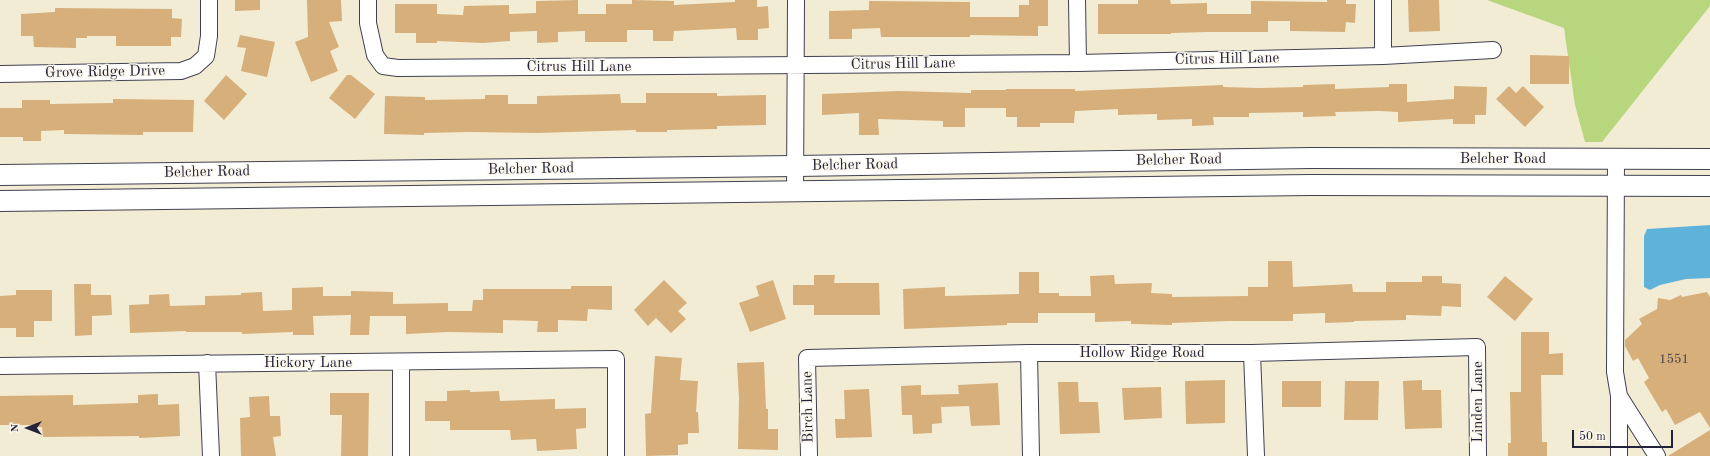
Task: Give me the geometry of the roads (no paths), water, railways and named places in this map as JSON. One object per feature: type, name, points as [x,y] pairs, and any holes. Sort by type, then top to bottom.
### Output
[{"type":"main road","name":"Belcher Road","points":[[0,175],[796,166],[1311,158],[1710,160]]},
{"type":"main road","name":"Belcher Road","points":[[0,201],[1311,185],[1710,186]]},
{"type":"street","name":"Grove Ridge Drive","points":[[0,74],[181,71],[195,66],[206,56],[209,36],[209,0]]},
{"type":"street","name":"Citrus Hill Lane","points":[[368,0],[370,34],[375,56],[383,66],[398,68],[1078,63],[1383,56],[1493,50]]},
{"type":"street","points":[[795,192],[796,0]]},
{"type":"street","points":[[1077,0],[1078,63]]},
{"type":"street","points":[[1383,0],[1383,56]]},
{"type":"street","points":[[1616,159],[1615,372],[1618,396],[1619,456]]},
{"type":"street","name":"Hollow Ridge Road","points":[[807,358],[1029,353],[1252,353],[1477,347]]},
{"type":"street","name":"Linden Lane","points":[[1477,347],[1478,456]]},
{"type":"street","points":[[1029,353],[1031,456]]},
{"type":"street","points":[[1252,353],[1256,456]]},
{"type":"street","name":"Birch Lane","points":[[807,358],[809,456]]},
{"type":"street","name":"Hickory Lane","points":[[0,366],[616,360],[616,456]]},
{"type":"street","points":[[400,362],[400,456]]},
{"type":"street","points":[[207,364],[211,456]]},
{"type":"street","points":[[1618,396],[1657,456]]},
{"type":"water","points":[[1710,225],[1710,278],[1686,279],[1660,285],[1650,290],[1644,287],[1644,236],[1647,229]]}]
